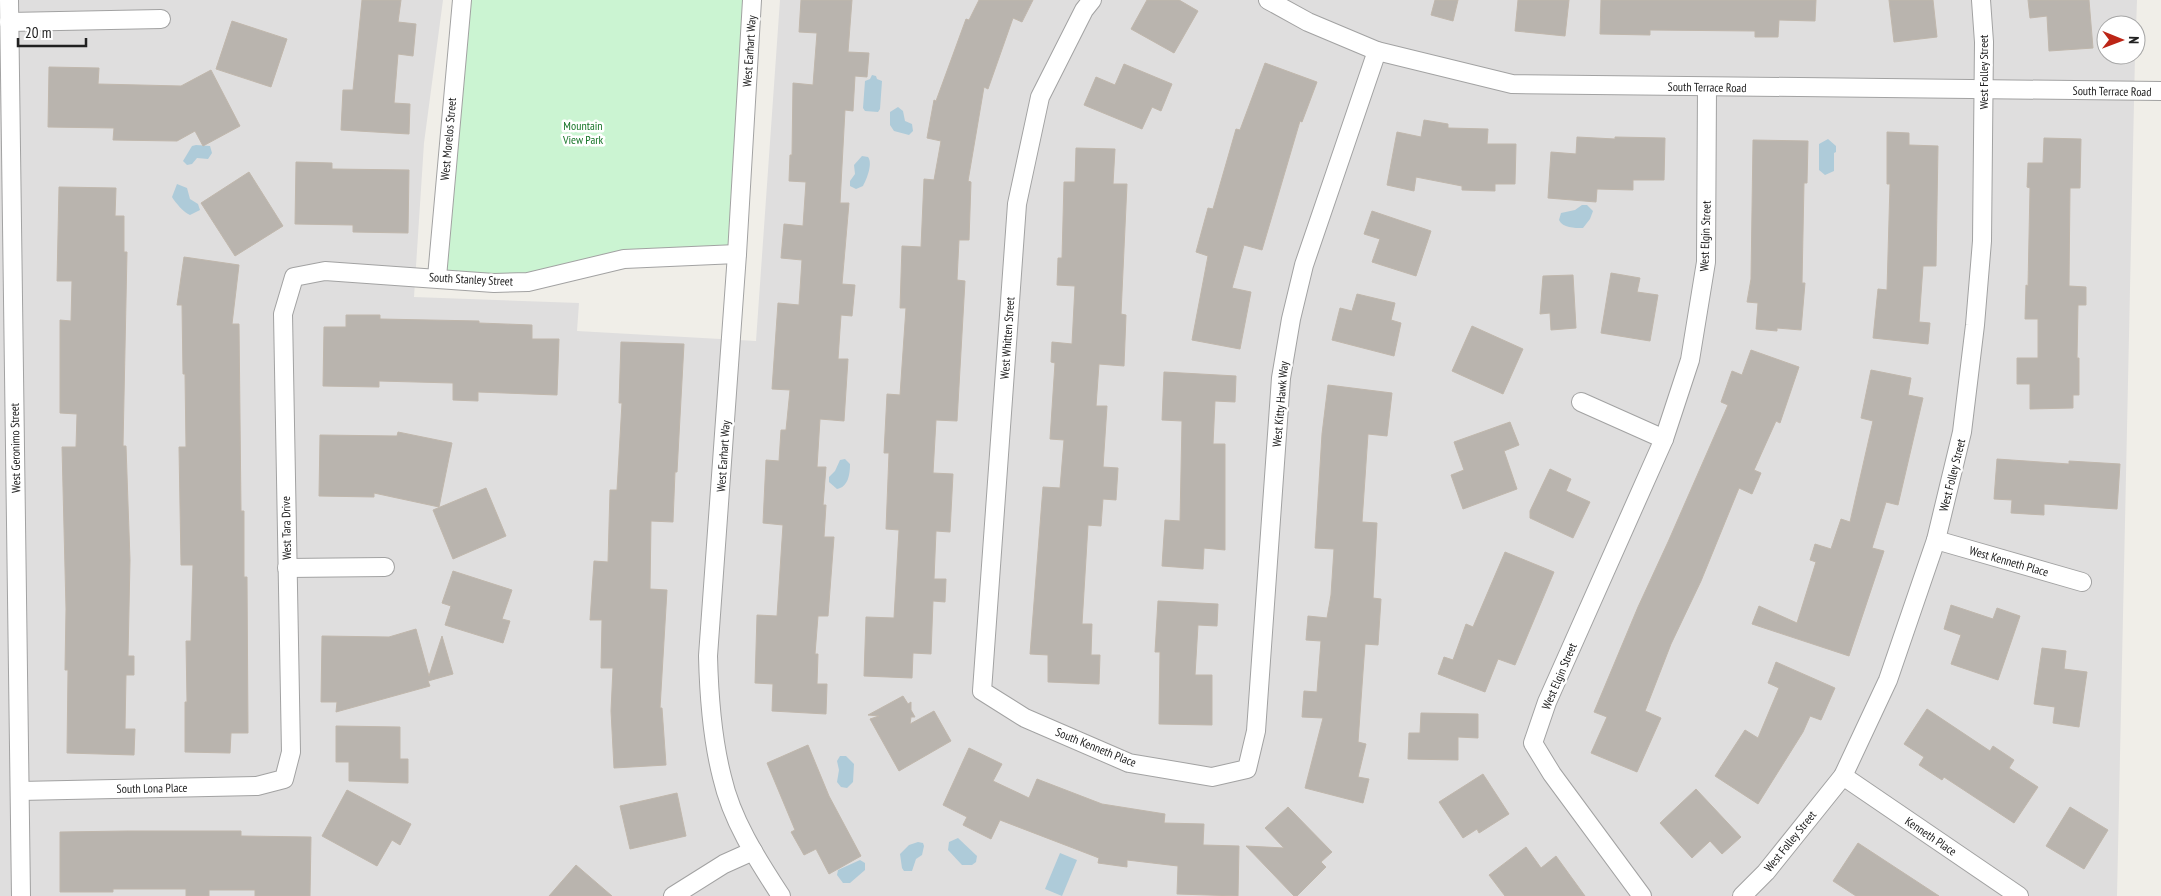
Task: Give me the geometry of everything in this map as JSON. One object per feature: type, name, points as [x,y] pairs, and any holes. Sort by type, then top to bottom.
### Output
[{"type":"street","name":"West Geronimo Street","points":[[9,0],[21,896]]},
{"type":"street","name":"West Morelos Street","points":[[437,277],[462,0]]},
{"type":"street","name":"West Earhart Way","points":[[752,0],[737,254],[708,656],[710,708],[722,778],[752,851],[781,896]]},
{"type":"street","name":"West Whitten Street","points":[[982,691],[1016,204],[1040,97],[1084,10],[1092,0]]},
{"type":"street","name":"South Terrace Road","points":[[1268,0],[1308,22],[1377,51],[1512,84],[1707,88],[2161,91]]},
{"type":"street","name":"West Folley Street","points":[[1742,896],[1766,872],[1843,776],[1888,680],[1936,540],[1962,432],[1975,326],[1982,241],[1984,42],[1981,0]]},
{"type":"street","points":[[9,22],[161,20]]},
{"type":"street","name":"West Kitty Hawk Way","points":[[1247,769],[1256,730],[1281,378],[1291,319],[1304,265],[1377,51]]},
{"type":"street","name":"West Elgin Street","points":[[1642,896],[1552,774],[1533,743],[1547,702],[1664,439],[1690,360],[1706,262],[1707,88]]},
{"type":"street","name":"South Stanley Street","points":[[294,277],[325,271],[437,277],[494,283],[528,282],[624,259],[737,254]]},
{"type":"street","name":"West Tara Drive","points":[[284,779],[291,752],[283,314],[294,277]]},
{"type":"street","points":[[1581,402],[1664,439]]},
{"type":"street","name":"West Kenneth Place","points":[[1936,540],[2082,582]]},
{"type":"street","points":[[287,568],[385,567]]},
{"type":"street","name":"South Kenneth Place","points":[[982,691],[1025,718],[1129,763],[1212,777],[1247,769]]},
{"type":"street","name":"Kenneth Place","points":[[1843,776],[2019,896]]},
{"type":"street","name":"South Lona Place","points":[[20,791],[257,786],[284,779]]},
{"type":"street","points":[[673,896],[724,864],[752,851]]},
{"type":"shaded area","points":[[0,0],[443,0],[424,143],[414,297],[579,303],[577,331],[756,341],[780,0],[2137,0],[2136,15],[2096,15],[2096,65],[2135,65],[2117,896],[0,896]]},
{"type":"green space","name":"Mountain View Park","points":[[462,0],[752,0],[737,254],[691,255],[528,282],[437,277]]},
{"type":"water","points":[[872,75],[882,81],[880,109],[878,112],[865,111],[863,108],[865,81],[870,79]]},
{"type":"water","points":[[898,107],[903,111],[905,121],[912,124],[913,131],[909,135],[894,131],[890,125],[890,112]]},
{"type":"water","points":[[1828,139],[1836,146],[1836,152],[1834,153],[1834,171],[1825,175],[1819,170],[1819,144]]},
{"type":"water","points":[[192,146],[210,146],[212,153],[208,159],[197,158],[192,164],[187,165],[183,161]]},
{"type":"water","points":[[862,156],[868,157],[870,167],[863,186],[856,189],[850,186],[850,181],[855,174],[854,165]]},
{"type":"water","points":[[177,184],[187,188],[190,199],[198,204],[200,210],[190,215],[177,204],[172,197]]},
{"type":"water","points":[[1582,205],[1587,205],[1593,211],[1583,228],[1569,227],[1561,223],[1559,220],[1561,213],[1575,210]]},
{"type":"water","points":[[845,459],[850,464],[849,476],[844,486],[837,489],[829,482],[829,477],[835,471],[840,460]]},
{"type":"water","points":[[840,756],[846,756],[854,764],[853,782],[847,788],[841,787],[837,782],[839,770],[837,761]]},
{"type":"water","points":[[958,838],[977,856],[976,862],[972,865],[962,865],[948,850],[949,842]]},
{"type":"water","points":[[918,842],[923,843],[924,846],[922,855],[916,859],[912,871],[904,871],[900,854],[909,845]]},
{"type":"water","points":[[1060,853],[1077,860],[1062,896],[1045,889]]},
{"type":"water","points":[[860,860],[865,863],[865,870],[850,883],[843,883],[837,875],[838,870]]},
{"type":"building","points":[[362,0],[401,0],[398,22],[416,24],[413,56],[398,54],[394,103],[410,104],[409,134],[341,130],[343,90],[353,90]]},
{"type":"building","points":[[801,0],[852,0],[848,52],[869,53],[867,77],[855,76],[853,111],[845,110],[840,203],[849,203],[842,284],[855,285],[852,316],[841,315],[838,359],[848,359],[844,421],[820,419],[817,467],[826,467],[823,505],[826,505],[824,537],[834,537],[828,616],[818,616],[815,654],[818,654],[817,684],[827,684],[826,714],[772,711],[773,684],[755,683],[757,615],[777,616],[783,525],[763,523],[766,460],[779,461],[781,430],[786,430],[790,390],[772,389],[778,303],[799,305],[802,260],[781,258],[784,224],[803,226],[806,182],[789,181],[790,155],[792,155],[793,83],[813,85],[817,33],[799,32]]},
{"type":"building","points":[[979,0],[1033,0],[1022,22],[1013,18],[988,89],[984,87],[968,181],[971,182],[969,240],[959,240],[957,280],[965,281],[957,421],[936,420],[933,473],[953,474],[950,532],[936,531],[934,579],[946,579],[945,602],[933,601],[931,654],[913,653],[912,678],[864,676],[866,617],[894,618],[899,530],[886,529],[889,453],[884,453],[887,394],[900,395],[906,308],[900,308],[902,246],[921,247],[924,179],[934,180],[941,141],[927,138],[934,100],[936,101],[966,19],[969,20]]},
{"type":"building","points":[[1147,0],[1179,0],[1198,11],[1174,53],[1131,29]]},
{"type":"building","points":[[1435,0],[1458,0],[1453,21],[1431,15]]},
{"type":"building","points":[[1518,0],[1569,0],[1565,36],[1515,31]]},
{"type":"building","points":[[1601,0],[1816,0],[1815,21],[1779,20],[1778,37],[1755,37],[1755,31],[1650,30],[1650,35],[1600,34]]},
{"type":"building","points":[[1889,0],[1933,0],[1937,37],[1894,42]]},
{"type":"building","points":[[2028,0],[2089,0],[2093,48],[2049,51],[2047,16],[2030,18]]},
{"type":"building","points":[[232,21],[287,39],[271,87],[216,69]]},
{"type":"building","points":[[1265,63],[1317,82],[1302,122],[1300,121],[1262,250],[1244,245],[1232,288],[1251,292],[1240,349],[1192,340],[1208,256],[1196,252],[1208,208],[1213,209],[1236,129],[1240,130]]},
{"type":"building","points":[[1124,64],[1172,84],[1161,111],[1152,107],[1142,129],[1084,105],[1096,77],[1115,85]]},
{"type":"building","points":[[49,67],[99,68],[98,84],[181,86],[211,70],[240,126],[203,146],[195,131],[177,141],[113,140],[114,128],[48,127]]},
{"type":"building","points":[[1424,120],[1448,124],[1448,128],[1488,129],[1487,144],[1516,144],[1515,184],[1495,184],[1495,191],[1462,190],[1462,186],[1416,177],[1414,191],[1387,185],[1397,132],[1421,137]]},
{"type":"building","points":[[1887,132],[1909,133],[1909,145],[1938,146],[1936,266],[1923,266],[1919,322],[1930,323],[1928,344],[1873,338],[1878,289],[1887,290],[1890,184],[1887,184]]},
{"type":"building","points":[[1577,137],[1615,139],[1615,137],[1665,138],[1664,180],[1633,180],[1633,190],[1597,189],[1596,202],[1548,198],[1551,152],[1576,154]]},
{"type":"building","points":[[2044,138],[2081,139],[2080,188],[2070,188],[2069,286],[2086,287],[2086,305],[2078,305],[2077,358],[2079,358],[2079,395],[2073,395],[2073,408],[2030,409],[2030,384],[2017,384],[2017,358],[2038,358],[2038,319],[2025,319],[2026,285],[2028,286],[2030,188],[2027,187],[2028,163],[2043,163]]},
{"type":"building","points":[[1753,140],[1808,141],[1807,183],[1804,183],[1802,283],[1805,283],[1801,330],[1777,328],[1777,331],[1756,329],[1758,303],[1747,302],[1751,279]]},
{"type":"building","points":[[1076,148],[1115,149],[1113,184],[1127,184],[1121,314],[1126,315],[1124,366],[1099,364],[1096,406],[1107,406],[1103,467],[1118,468],[1116,500],[1103,499],[1101,526],[1088,525],[1082,624],[1092,624],[1091,655],[1100,655],[1099,684],[1048,682],[1048,655],[1030,654],[1043,487],[1060,488],[1064,440],[1050,439],[1055,363],[1051,362],[1052,342],[1072,344],[1075,286],[1057,285],[1058,258],[1062,258],[1064,182],[1075,182]]},
{"type":"building","points":[[296,162],[332,163],[332,169],[409,170],[408,233],[353,232],[353,225],[295,224]]},
{"type":"building","points":[[249,172],[283,226],[235,256],[201,203]]},
{"type":"building","points":[[59,187],[116,188],[115,216],[124,216],[124,252],[127,252],[123,446],[126,446],[130,560],[128,656],[134,656],[134,675],[126,675],[125,729],[135,729],[134,755],[67,753],[68,670],[65,670],[66,609],[62,447],[76,447],[77,414],[60,413],[60,320],[71,321],[72,281],[57,281]]},
{"type":"building","points":[[1372,211],[1431,231],[1416,276],[1372,262],[1380,239],[1364,234]]},
{"type":"building","points":[[184,257],[239,265],[232,324],[239,324],[241,511],[244,511],[244,577],[247,577],[248,733],[231,733],[230,753],[185,752],[185,702],[187,702],[186,641],[191,641],[193,565],[181,565],[179,447],[186,447],[185,374],[183,374],[182,305],[177,305]]},
{"type":"building","points":[[1611,273],[1640,278],[1637,292],[1658,295],[1650,341],[1601,333]]},
{"type":"building","points":[[1573,275],[1576,328],[1551,330],[1550,313],[1540,314],[1543,276]]},
{"type":"building","points":[[1357,294],[1395,303],[1391,320],[1401,323],[1394,356],[1332,340],[1340,308],[1352,311]]},
{"type":"building","points":[[346,315],[380,315],[380,319],[479,321],[479,323],[532,325],[532,339],[559,339],[557,395],[478,392],[478,401],[453,400],[453,383],[379,381],[379,387],[323,386],[324,327],[346,327]]},
{"type":"building","points":[[1472,326],[1523,349],[1503,394],[1452,371]]},
{"type":"building","points":[[621,342],[684,344],[673,522],[651,521],[650,589],[667,590],[660,708],[662,708],[666,765],[614,768],[611,711],[613,668],[601,668],[602,620],[590,620],[594,561],[608,562],[610,490],[617,490],[622,403],[619,403]]},
{"type":"building","points":[[1751,350],[1799,367],[1780,423],[1776,421],[1754,470],[1761,473],[1752,494],[1739,488],[1701,581],[1671,644],[1645,711],[1661,718],[1637,772],[1591,753],[1607,717],[1594,712],[1638,607],[1728,405],[1721,402],[1732,371],[1742,375]]},
{"type":"building","points":[[1871,370],[1911,378],[1908,395],[1923,398],[1898,505],[1886,502],[1872,548],[1884,551],[1849,656],[1752,624],[1759,606],[1797,623],[1816,562],[1810,560],[1815,544],[1831,549],[1841,519],[1850,522],[1873,421],[1861,418]]},
{"type":"building","points":[[1164,372],[1236,376],[1235,402],[1215,401],[1213,444],[1225,444],[1225,550],[1204,548],[1203,569],[1162,566],[1165,520],[1180,521],[1182,421],[1162,420]]},
{"type":"building","points":[[1328,385],[1392,393],[1387,436],[1368,434],[1362,522],[1377,523],[1373,598],[1381,599],[1378,645],[1365,644],[1358,742],[1366,744],[1358,777],[1369,779],[1363,803],[1305,788],[1323,718],[1302,717],[1304,691],[1317,692],[1321,641],[1306,640],[1308,616],[1327,618],[1331,595],[1334,549],[1315,548],[1322,434]]},
{"type":"building","points":[[1510,422],[1519,445],[1504,451],[1517,489],[1463,509],[1451,475],[1464,470],[1454,442]]},
{"type":"building","points":[[398,432],[452,443],[439,507],[374,493],[374,497],[319,496],[320,435],[397,436]]},
{"type":"building","points":[[1997,459],[2069,464],[2069,461],[2120,464],[2117,509],[2044,504],[2044,515],[2011,513],[2012,500],[1994,499]]},
{"type":"building","points":[[1550,469],[1571,479],[1566,491],[1590,502],[1573,538],[1530,518],[1530,511]]},
{"type":"building","points":[[486,488],[506,536],[453,559],[433,510]]},
{"type":"building","points":[[1505,552],[1554,572],[1515,665],[1498,659],[1485,692],[1438,674],[1444,657],[1453,660],[1466,624],[1473,627]]},
{"type":"building","points":[[453,571],[512,590],[502,619],[510,621],[503,643],[445,625],[451,606],[442,603]]},
{"type":"building","points":[[1158,601],[1218,604],[1217,626],[1198,625],[1195,675],[1212,675],[1212,725],[1159,724],[1160,652],[1155,652]]},
{"type":"building","points":[[1951,605],[1993,619],[1997,608],[2020,616],[1998,680],[1951,664],[1961,635],[1944,629]]},
{"type":"building","points":[[416,629],[429,676],[442,636],[453,674],[428,681],[430,686],[336,712],[337,702],[321,702],[322,636],[389,637]]},
{"type":"building","points":[[2042,648],[2066,651],[2064,669],[2087,672],[2079,727],[2053,723],[2055,707],[2034,704]]},
{"type":"building","points":[[1776,662],[1835,688],[1821,720],[1810,716],[1803,732],[1758,804],[1715,776],[1745,730],[1758,738],[1779,688],[1768,683]]},
{"type":"building","points":[[903,696],[908,704],[911,702],[911,710],[915,717],[911,717],[910,724],[934,711],[951,741],[899,771],[870,719],[879,716],[868,715]]},
{"type":"building","points":[[1927,709],[1990,751],[1993,746],[2014,760],[2009,768],[2038,787],[2014,823],[1944,777],[1942,780],[1919,765],[1924,757],[1904,744]]},
{"type":"building","points":[[1421,713],[1478,714],[1478,738],[1458,737],[1458,760],[1408,759],[1409,733],[1420,733]]},
{"type":"building","points":[[336,726],[400,727],[400,759],[408,759],[408,783],[349,781],[349,762],[336,762]]},
{"type":"building","points":[[808,745],[829,796],[861,856],[829,874],[816,849],[804,855],[791,832],[795,830],[767,763]]},
{"type":"building","points":[[969,748],[1002,764],[993,781],[1029,798],[1037,779],[1102,804],[1165,814],[1164,823],[1204,824],[1203,845],[1239,846],[1238,896],[1177,894],[1178,866],[1127,860],[1127,867],[1098,863],[1099,858],[1000,820],[991,839],[963,825],[967,817],[943,805]]},
{"type":"building","points":[[1483,774],[1509,814],[1479,833],[1477,829],[1463,838],[1439,802]]},
{"type":"building","points":[[1696,789],[1741,837],[1722,854],[1710,841],[1692,858],[1660,823]]},
{"type":"building","points":[[347,790],[411,824],[400,845],[392,840],[377,866],[322,836]]},
{"type":"building","points":[[677,793],[686,836],[630,849],[620,806]]},
{"type":"building","points":[[1288,807],[1332,852],[1321,862],[1326,867],[1297,896],[1294,896],[1246,846],[1284,848],[1265,828]]},
{"type":"building","points":[[2070,807],[2108,830],[2084,869],[2046,846]]},
{"type":"building","points":[[241,831],[241,836],[311,837],[310,896],[255,896],[255,890],[209,890],[209,896],[186,896],[186,889],[113,889],[113,892],[60,892],[60,832]]},
{"type":"building","points":[[1858,843],[1939,896],[1856,896],[1833,881]]},
{"type":"building","points":[[1526,847],[1541,868],[1556,856],[1585,896],[1505,896],[1489,875]]},
{"type":"building","points":[[576,865],[612,896],[549,896]]}]
